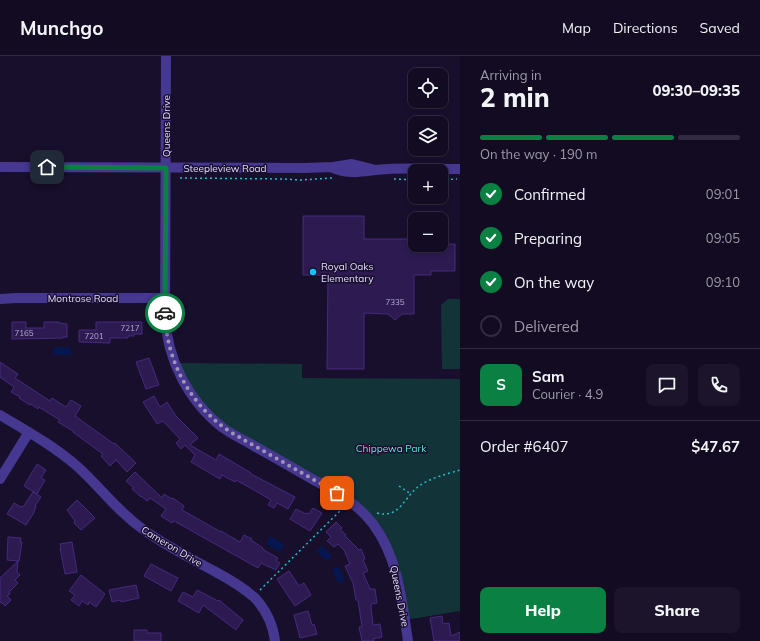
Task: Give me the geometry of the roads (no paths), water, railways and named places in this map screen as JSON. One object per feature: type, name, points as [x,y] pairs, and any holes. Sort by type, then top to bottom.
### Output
[{"type":"street","name":"Queens Drive","points":[[166,56],[165,298],[166,322],[171,354],[186,385],[200,406],[216,422],[232,433],[337,493],[349,501],[373,524],[388,548],[397,575],[408,641]]},
{"type":"street","name":"Steepleview Road","points":[[0,167],[331,167],[352,164],[376,170],[460,169]]},
{"type":"street","name":"Montrose Road","points":[[0,299],[165,298]]},
{"type":"street","name":"Cameron Drive","points":[[0,415],[29,432],[78,467],[115,506],[143,530],[241,586],[253,597],[268,616],[273,629],[275,641]]},
{"type":"street","points":[[0,479],[29,432]]},
{"type":"place","name":"Royal Oaks Elementary","points":[[313,272]]},
{"type":"park label","name":"Chippewa Park","points":[[391,448]]}]
